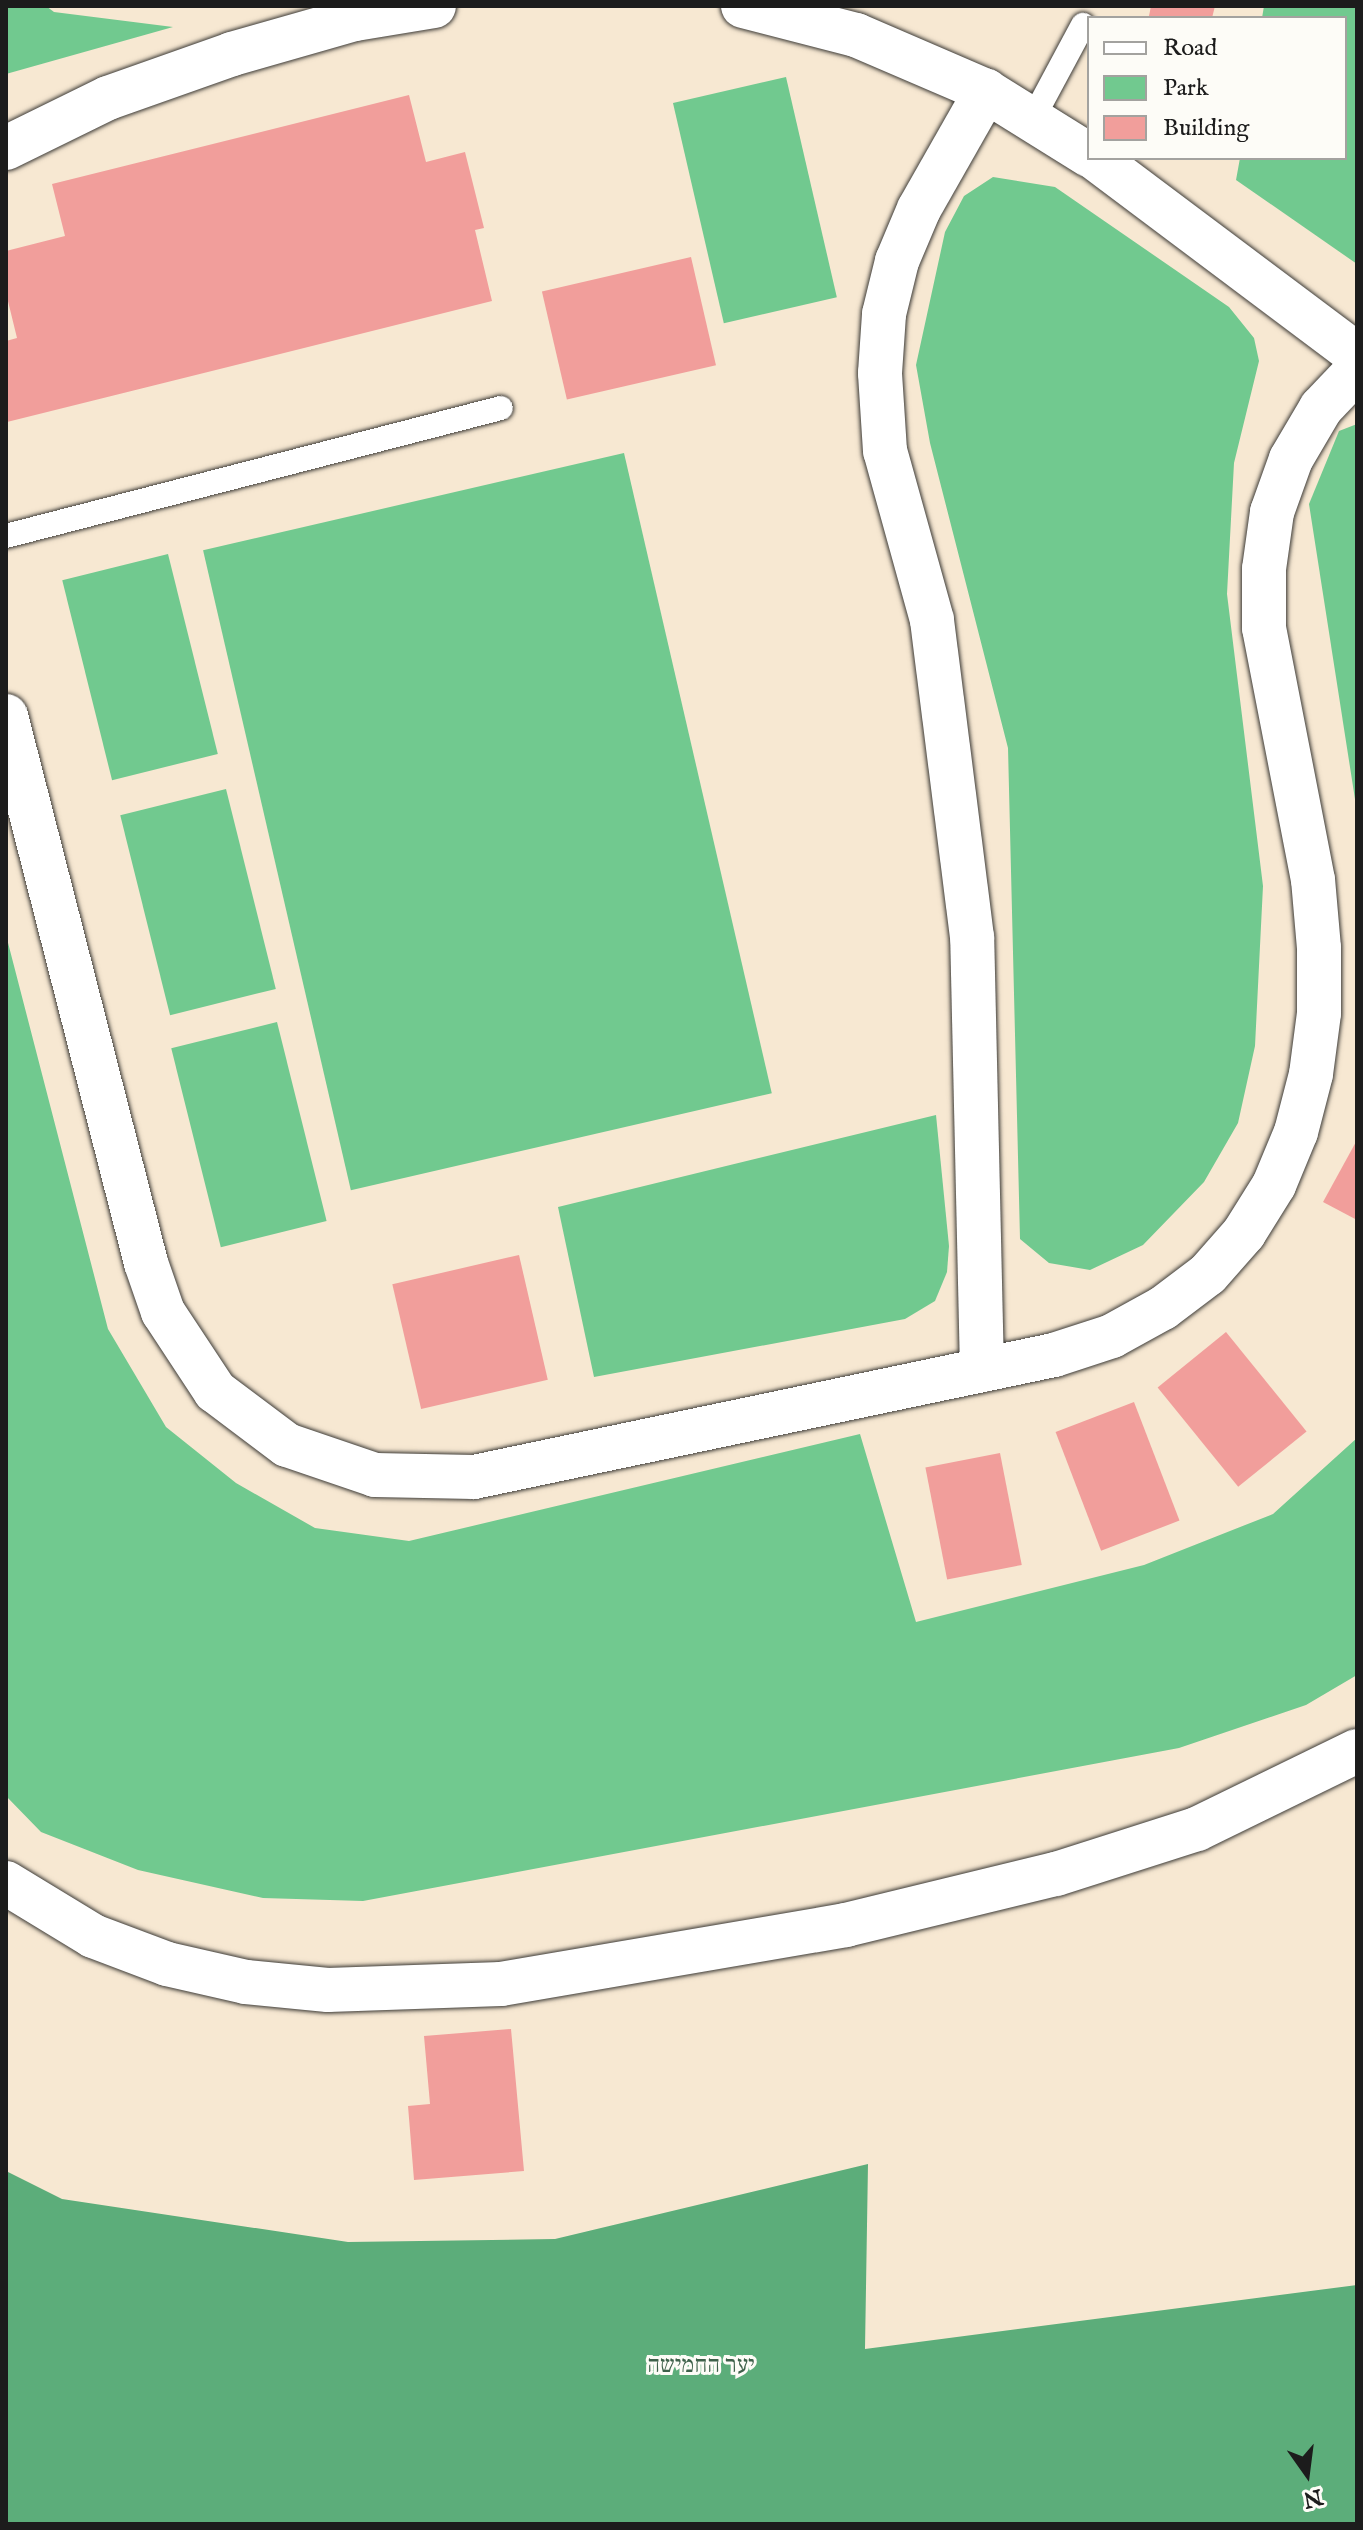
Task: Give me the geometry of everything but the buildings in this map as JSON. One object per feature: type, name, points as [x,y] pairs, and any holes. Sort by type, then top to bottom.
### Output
[{"type":"street","points":[[6,148],[108,98],[232,54],[355,19],[434,6]]},
{"type":"street","points":[[743,6],[856,35],[986,91],[1087,154]]},
{"type":"street","points":[[982,1370],[972,937],[932,620],[885,451],[880,373],[884,314],[897,261],[919,209],[986,91]]},
{"type":"street","points":[[1098,160],[1357,355]]},
{"type":"street","points":[[6,716],[146,1263],[186,1355],[215,1391],[249,1422],[301,1451],[375,1475],[474,1477],[982,1370],[1112,1336],[1163,1308],[1208,1274],[1244,1233],[1274,1185],[1296,1132],[1315,1044],[1319,948],[1313,880],[1264,628],[1264,569],[1272,512],[1291,459],[1321,408],[1357,370]]},
{"type":"street","points":[[6,1883],[93,1936],[167,1964],[246,1982],[328,1990],[501,1984],[819,1930],[1056,1874],[1197,1829],[1357,1751]]},
{"type":"lane","points":[[1032,120],[1083,25]]},
{"type":"lane","points":[[6,536],[501,408]]},
{"type":"green space","points":[[6,6],[46,6],[54,12],[173,27],[6,74]]},
{"type":"green space","points":[[1264,6],[1357,6],[1357,264],[1236,180],[1240,160],[1347,160],[1347,16],[1262,16]]},
{"type":"green space","points":[[786,77],[837,297],[724,323],[673,103]]},
{"type":"green space","points":[[993,177],[1055,187],[1229,307],[1254,338],[1259,361],[1234,463],[1227,594],[1263,886],[1255,1046],[1238,1123],[1204,1182],[1143,1245],[1090,1270],[1049,1263],[1020,1239],[1008,748],[930,443],[916,365],[945,232],[964,196]]},
{"type":"green space","points":[[1357,424],[1357,812],[1309,504],[1339,431]]},
{"type":"green space","points":[[624,453],[772,1093],[351,1190],[203,550]]},
{"type":"green space","points":[[168,554],[218,754],[112,780],[62,580]]},
{"type":"green space","points":[[226,789],[276,989],[170,1015],[120,815]]},
{"type":"green space","points":[[6,935],[108,1329],[166,1427],[236,1483],[315,1528],[409,1541],[860,1434],[916,1622],[1144,1565],[1273,1514],[1357,1438],[1357,1675],[1306,1705],[1179,1748],[363,1901],[263,1898],[138,1870],[41,1832],[6,1796]]},
{"type":"green space","points":[[277,1022],[327,1221],[221,1247],[171,1048]]},
{"type":"green space","points":[[936,1115],[949,1246],[947,1272],[935,1301],[905,1319],[594,1377],[558,1207]]},
{"type":"green space","name":"יער החמישה","points":[[868,2164],[865,2349],[1357,2285],[1357,2524],[6,2524],[6,2171],[62,2199],[348,2242],[555,2239]]}]
